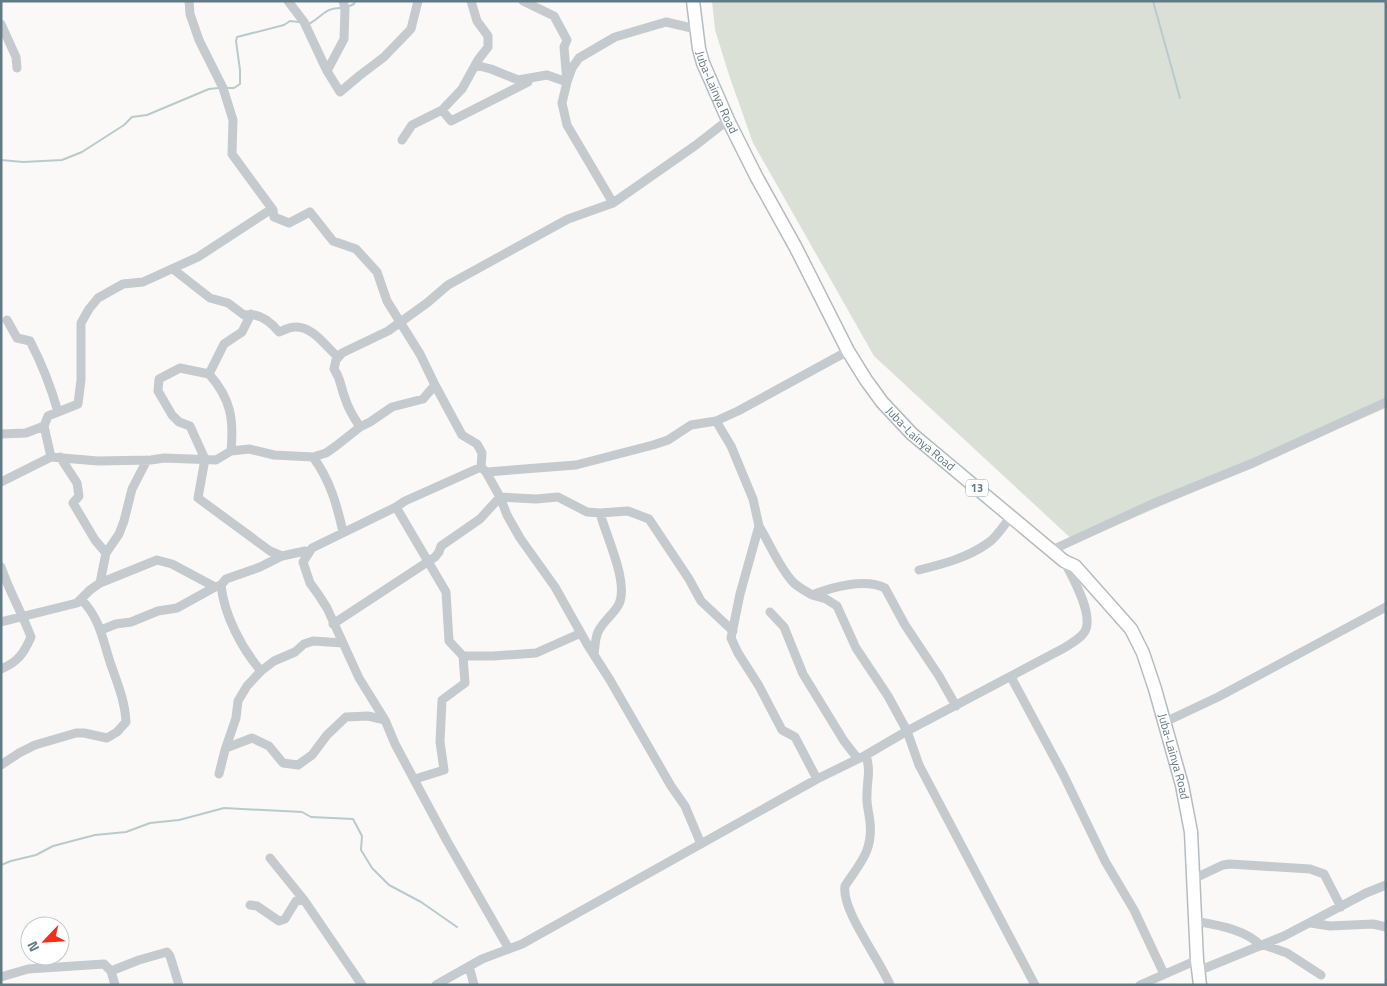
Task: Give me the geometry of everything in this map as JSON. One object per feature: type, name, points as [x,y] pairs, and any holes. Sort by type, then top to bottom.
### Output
[{"type":"main road","name":"Juba-Lainya Road","points":[[693,1],[699,49],[703,63],[728,120],[848,351],[882,402],[900,423],[928,448],[1064,561],[1075,566],[1131,629],[1145,659],[1165,722],[1187,806],[1191,832],[1194,921],[1200,985]]},
{"type":"street","points":[[189,1],[190,14],[199,40],[223,88],[232,120],[232,154],[273,210],[274,217],[288,223],[310,212],[333,241],[356,249],[377,272],[388,301],[401,321],[462,436],[477,444],[482,453],[484,469],[500,497],[515,530],[556,587],[671,786],[685,806],[701,844]]},
{"type":"street","points":[[288,1],[304,22],[340,92],[384,58],[411,29],[418,1]]},
{"type":"street","points":[[327,70],[344,39],[345,8],[343,1]]},
{"type":"street","points":[[402,140],[412,125],[442,110],[462,89],[475,65],[488,47],[489,41],[486,32],[476,21],[471,1]]},
{"type":"street","points":[[523,1],[554,16],[561,27],[567,40],[564,47],[567,82]]},
{"type":"street","points":[[613,203],[567,125],[562,103],[572,68],[579,58],[615,38],[666,22],[696,29]]},
{"type":"street","points":[[1,24],[16,57],[17,68]]},
{"type":"street","points":[[475,65],[518,80],[548,75],[567,82]]},
{"type":"street","points":[[442,110],[451,121],[537,77]]},
{"type":"street","points":[[360,427],[344,398],[340,379],[334,369],[338,357],[350,348],[388,332],[448,285],[568,219],[613,203],[696,145],[728,120]]},
{"type":"street","points":[[106,553],[95,540],[73,503],[79,496],[77,483],[56,457],[44,426],[48,416],[78,404],[81,380],[81,323],[88,309],[98,298],[123,284],[143,282],[198,257],[273,210]]},
{"type":"street","points":[[173,269],[210,298],[228,303],[244,315],[251,314],[268,320],[280,332],[297,327],[314,332],[338,357]]},
{"type":"street","points":[[209,374],[224,344],[242,332],[251,314]]},
{"type":"street","points":[[7,320],[17,338],[30,341],[39,358],[58,412]]},
{"type":"street","points":[[509,949],[447,841],[395,744],[385,720],[360,678],[322,601],[310,584],[303,562],[308,552],[312,548],[396,507],[404,501],[484,469],[576,465],[668,440],[691,425],[716,421],[738,412],[848,351]]},
{"type":"street","points":[[231,451],[233,429],[229,408],[222,388],[209,374],[180,368],[158,379],[158,391],[167,407],[179,422],[190,426],[205,460],[198,498],[270,550],[282,556]]},
{"type":"street","points":[[1,482],[56,457],[98,461],[164,458],[216,460],[231,451],[249,449],[274,456],[313,457],[326,453],[360,427],[392,408],[423,399],[435,385]]},
{"type":"street","points":[[1052,550],[1152,504],[1253,463],[1386,402]]},
{"type":"street","points":[[716,421],[731,446],[749,490],[759,526],[781,566],[793,583],[812,595],[826,599],[837,606],[856,648],[888,696],[907,731],[919,765],[1035,985]]},
{"type":"street","points":[[1,434],[26,433],[44,426]]},
{"type":"street","points":[[313,457],[324,472],[336,502],[343,532]]},
{"type":"street","points":[[100,583],[106,553],[119,534],[132,489],[147,460]]},
{"type":"street","points":[[333,624],[428,562],[439,552],[441,546],[480,518],[500,497],[536,499],[558,497],[587,512],[628,511],[649,519],[702,601],[733,631]]},
{"type":"street","points":[[396,507],[446,592],[449,641],[463,656],[465,683],[442,700],[440,742],[444,770],[415,779]]},
{"type":"street","points":[[594,655],[598,632],[619,603],[621,581],[600,513]]},
{"type":"street","points":[[919,570],[947,564],[978,549],[993,539],[1010,516]]},
{"type":"street","points":[[759,526],[740,594],[731,638],[738,654],[759,686],[782,730],[795,737],[817,779]]},
{"type":"street","points":[[102,630],[116,624],[131,622],[158,611],[177,608],[218,586],[226,579],[260,567],[282,556],[308,552]]},
{"type":"street","points":[[1,622],[77,603],[100,583],[157,560],[172,564],[218,586],[233,626],[251,660],[262,671]]},
{"type":"street","points":[[436,985],[482,959],[530,940],[817,779],[862,757],[907,731],[1064,648],[1084,634],[1087,626],[1085,608],[1064,561]]},
{"type":"street","points":[[1,567],[8,588],[23,616],[30,637],[26,649],[13,664],[1,669]]},
{"type":"street","points":[[812,595],[828,588],[843,585],[873,584],[885,588],[905,625],[939,676],[956,706]]},
{"type":"street","points":[[1,765],[36,745],[76,733],[107,738],[117,732],[126,722],[125,706],[102,630],[90,609],[81,599]]},
{"type":"street","points":[[1165,722],[1218,697],[1386,607]]},
{"type":"street","points":[[770,612],[784,627],[803,674],[844,741],[862,757],[870,772],[866,791],[870,822],[870,841],[866,854],[845,890],[846,899],[862,936],[874,952],[890,985]]},
{"type":"street","points":[[463,656],[493,656],[536,652],[581,633]]},
{"type":"street","points":[[219,774],[236,718],[238,701],[247,686],[274,661],[295,652],[304,644],[313,641],[343,643]]},
{"type":"street","points":[[1011,677],[1063,774],[1105,860],[1134,910],[1164,974]]},
{"type":"street","points":[[226,748],[252,738],[269,746],[282,762],[298,765],[312,755],[327,735],[346,717],[368,716],[385,720]]},
{"type":"street","points":[[270,858],[304,900],[362,985]]},
{"type":"street","points":[[1193,879],[1223,865],[1230,864],[1310,869],[1324,874],[1341,907]]},
{"type":"street","points":[[1140,985],[1164,974],[1262,946],[1366,893],[1386,885]]},
{"type":"street","points":[[250,905],[257,906],[279,921],[286,919],[296,902],[304,900]]},
{"type":"street","points":[[1194,921],[1242,932],[1262,946],[1287,953],[1321,975]]},
{"type":"street","points":[[1310,923],[1330,926],[1373,924],[1386,927]]},
{"type":"street","points":[[111,971],[167,952],[179,985]]},
{"type":"street","points":[[1,977],[28,969],[104,964],[111,971],[115,985]]},
{"type":"street","points":[[469,966],[474,985]]},
{"type":"shaded area","points":[[712,1],[1386,1],[1386,408],[1076,543],[874,356],[753,143],[715,30]]},
{"type":"waterway","points":[[347,7],[354,4],[355,1]]},
{"type":"waterway","points":[[1153,1],[1180,98]]},
{"type":"waterway","points":[[309,24],[332,9],[343,8]]},
{"type":"waterway","points":[[226,88],[234,88],[240,84],[237,37],[284,25],[290,21],[299,22]]},
{"type":"waterway","points":[[1,160],[23,162],[62,160],[82,152],[124,125],[132,117],[147,115],[209,89],[219,88]]},
{"type":"waterway","points":[[1,865],[36,855],[53,846],[95,835],[126,832],[150,823],[179,820],[224,808],[302,812],[311,817],[353,819],[362,836],[361,850],[372,868],[389,885],[421,902],[457,927]]}]
